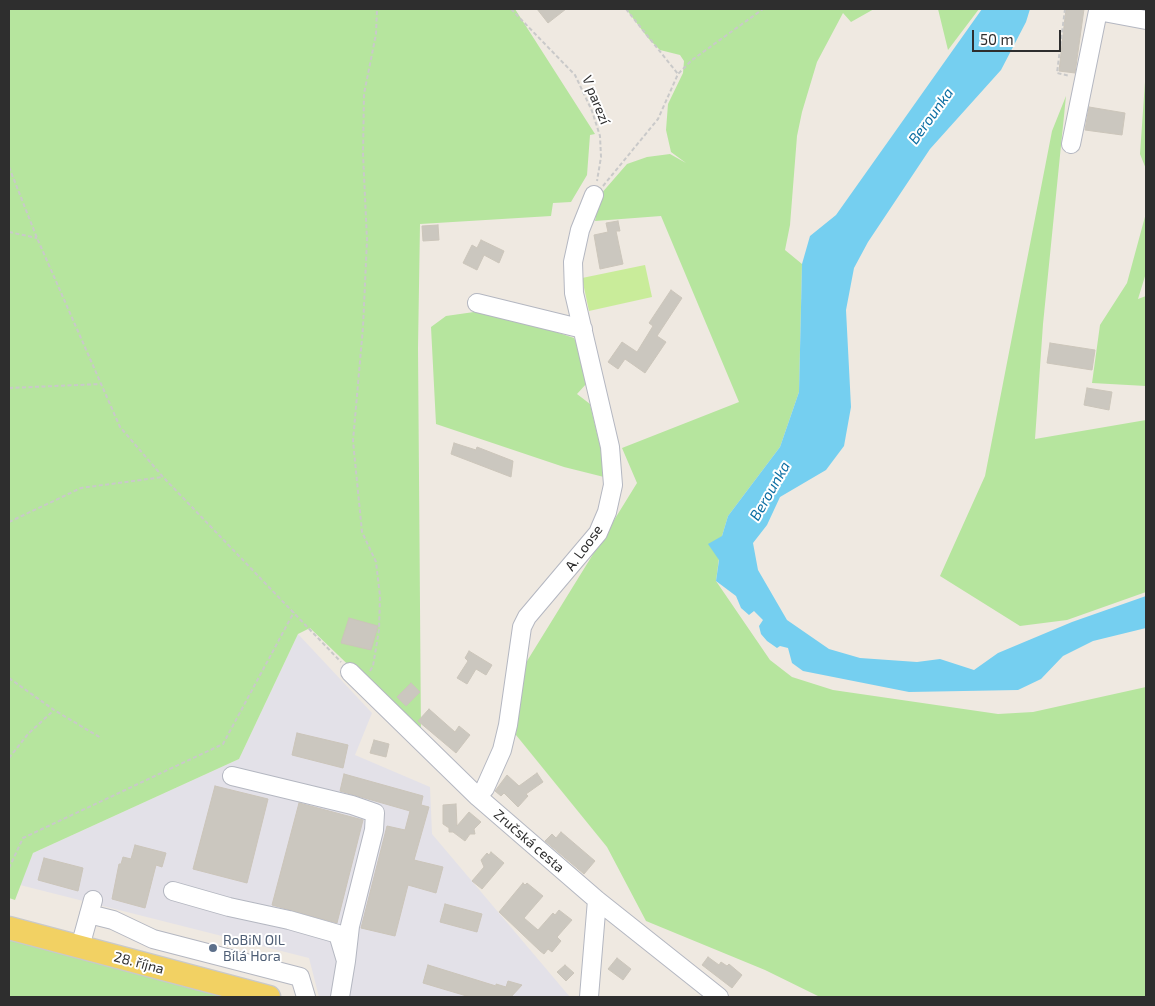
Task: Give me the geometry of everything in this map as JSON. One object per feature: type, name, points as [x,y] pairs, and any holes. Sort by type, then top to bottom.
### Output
[{"type":"main road","name":"28. října","points":[[9,928],[269,997]]},
{"type":"street","points":[[1071,144],[1098,11],[1116,12],[1146,20]]},
{"type":"street","name":"A. Loose","points":[[478,797],[485,788],[502,750],[508,725],[522,627],[527,617],[598,533],[608,512],[613,485],[610,447],[574,293],[573,262],[580,230],[594,195]]},
{"type":"street","points":[[477,303],[583,329]]},
{"type":"street","name":"Zručská cesta","points":[[356,678],[478,797],[597,900],[719,997]]},
{"type":"street","points":[[232,776],[352,805],[375,813],[374,830],[350,926],[340,997]]},
{"type":"street","points":[[173,891],[338,934],[346,961]]},
{"type":"street","points":[[589,997],[597,900]]},
{"type":"street","points":[[80,948],[91,907],[113,920],[154,939],[300,977],[306,997]]},
{"type":"path","points":[[9,167],[37,238],[120,427],[163,478],[356,678],[373,666],[379,630],[376,562],[362,532],[353,441],[363,327],[367,240],[363,154],[364,94],[376,34],[377,9]]},
{"type":"path","name":"V parezí","points":[[511,9],[541,37],[575,74],[592,111],[600,136],[594,195]]},
{"type":"path","points":[[626,9],[678,74]]},
{"type":"path","points":[[594,195],[615,174],[658,119],[678,74],[692,60],[763,9]]},
{"type":"path","points":[[1065,9],[1057,73],[1072,76]]},
{"type":"path","points":[[9,232],[37,238]]},
{"type":"path","points":[[9,388],[101,384]]},
{"type":"path","points":[[9,522],[81,488],[163,478]]},
{"type":"path","points":[[9,868],[23,838],[224,744],[294,612]]},
{"type":"path","points":[[9,678],[54,710],[101,738]]},
{"type":"path","points":[[9,758],[28,734],[54,710]]},
{"type":"shaded area","points":[[298,634],[372,713],[355,755],[430,787],[432,834],[570,997],[319,997],[309,958],[20,885],[33,853],[239,759]]},
{"type":"green space","points":[[9,9],[515,9],[595,134],[590,135],[587,175],[571,202],[553,203],[551,216],[420,224],[418,348],[421,735],[310,628],[298,634],[239,759],[33,853],[15,900],[9,898]]},
{"type":"green space","points":[[626,9],[874,9],[851,22],[843,13],[817,62],[802,112],[797,136],[790,225],[785,250],[802,264],[799,392],[780,447],[728,516],[722,536],[716,581],[770,660],[792,677],[833,690],[998,714],[1033,712],[1146,687],[1146,997],[820,997],[765,970],[646,921],[607,847],[516,735],[519,674],[637,483],[622,448],[739,402],[661,216],[595,221],[600,195],[627,164],[647,157],[670,154],[686,163],[671,152],[666,130],[668,104],[683,73],[684,61],[680,55],[660,50],[648,38]]},
{"type":"green space","points":[[938,9],[979,9],[948,50]]},
{"type":"green space","points":[[1146,82],[1146,169],[1140,154]]},
{"type":"green space","points":[[1066,96],[1043,324],[1035,439],[1146,420],[1146,592],[1067,620],[1020,626],[940,576],[985,476],[1052,131]]},
{"type":"green space","points":[[1146,213],[1146,273],[1138,299],[1146,296],[1146,386],[1092,383],[1100,325],[1127,283]]},
{"type":"green space","points":[[645,265],[652,297],[589,311],[582,278]]},
{"type":"green space","points":[[474,312],[511,317],[574,338],[580,350],[587,383],[577,394],[590,404],[606,471],[604,477],[564,467],[436,424],[431,327],[446,316]]},
{"type":"green space","points":[[9,939],[228,997],[9,997]]},
{"type":"water","name":"Berounka","points":[[982,9],[1030,9],[1026,22],[1001,70],[930,149],[868,242],[854,268],[846,310],[851,407],[844,446],[826,470],[780,497],[767,525],[753,543],[758,570],[787,620],[829,649],[860,658],[917,662],[940,659],[974,670],[998,653],[1072,622],[1146,596],[1146,628],[1093,641],[1063,656],[1041,679],[1018,690],[909,692],[803,671],[792,663],[788,648],[780,646],[777,648],[761,634],[759,626],[763,620],[754,611],[749,615],[741,608],[736,596],[716,581],[719,560],[708,544],[722,536],[728,516],[780,447],[799,392],[802,264],[810,236],[836,215]]},
{"type":"building","points":[[537,9],[566,9],[548,23]]},
{"type":"building","points":[[1066,9],[1084,9],[1075,73],[1059,71]]},
{"type":"building","points":[[1089,107],[1125,113],[1122,135],[1085,130]]},
{"type":"building","points":[[618,221],[620,231],[616,231],[623,264],[600,269],[594,235],[608,232],[606,223]]},
{"type":"building","points":[[438,225],[439,240],[423,241],[422,226]]},
{"type":"building","points":[[481,240],[504,251],[499,263],[484,255],[477,270],[463,263],[472,245],[477,248]]},
{"type":"building","points":[[671,290],[682,298],[657,336],[666,342],[645,373],[625,359],[618,369],[608,362],[622,342],[637,352],[653,326],[649,323]]},
{"type":"building","points":[[1050,343],[1095,350],[1092,370],[1047,363]]},
{"type":"building","points":[[1087,388],[1112,392],[1109,410],[1084,405]]},
{"type":"building","points":[[454,443],[476,450],[477,447],[513,461],[511,477],[451,454]]},
{"type":"building","points":[[349,618],[378,626],[371,650],[341,643]]},
{"type":"building","points":[[469,651],[492,665],[486,675],[476,669],[467,684],[457,678],[468,661],[465,658]]},
{"type":"building","points":[[411,683],[420,692],[406,706],[397,697]]},
{"type":"building","points":[[429,709],[455,732],[459,726],[470,735],[456,753],[418,721]]},
{"type":"building","points":[[297,733],[348,745],[343,768],[292,755]]},
{"type":"building","points":[[374,740],[389,744],[386,757],[370,753]]},
{"type":"building","points":[[537,773],[543,782],[526,794],[528,796],[518,807],[504,793],[501,796],[495,791],[507,775],[519,786]]},
{"type":"building","points":[[344,774],[423,796],[421,805],[429,807],[414,860],[443,867],[436,893],[408,885],[395,936],[361,928],[387,826],[405,830],[410,811],[340,791]]},
{"type":"building","points":[[215,786],[268,799],[247,883],[193,869]]},
{"type":"building","points":[[299,803],[363,820],[337,923],[272,905]]},
{"type":"building","points":[[456,804],[457,826],[469,812],[481,822],[474,829],[475,834],[470,834],[465,841],[453,832],[449,832],[449,828],[443,824],[443,805]]},
{"type":"building","points":[[561,832],[595,861],[584,874],[545,841],[552,834],[556,838]]},
{"type":"building","points":[[135,845],[166,853],[162,867],[156,865],[145,908],[112,899],[119,864],[121,864],[123,857],[131,859]]},
{"type":"building","points":[[491,852],[504,863],[482,889],[472,881],[484,867],[481,860],[487,853],[489,855]]},
{"type":"building","points":[[44,858],[83,868],[78,891],[38,880]]},
{"type":"building","points":[[523,883],[525,885],[527,883],[543,896],[524,918],[538,930],[553,913],[555,915],[559,910],[572,920],[557,937],[561,941],[552,952],[548,949],[544,954],[540,951],[499,912]]},
{"type":"building","points":[[445,904],[482,914],[477,932],[440,922]]},
{"type":"building","points":[[708,957],[719,965],[721,962],[727,966],[729,964],[742,975],[732,988],[702,965]]},
{"type":"building","points":[[617,958],[631,969],[623,980],[608,969]]},
{"type":"building","points":[[428,965],[496,986],[496,984],[506,987],[508,981],[522,985],[511,997],[470,997],[423,983]]},
{"type":"building","points":[[565,965],[574,973],[566,981],[557,972]]},
{"type":"place","name":"RoBiN OIL Bílá Hora","points":[[213,948]]}]
